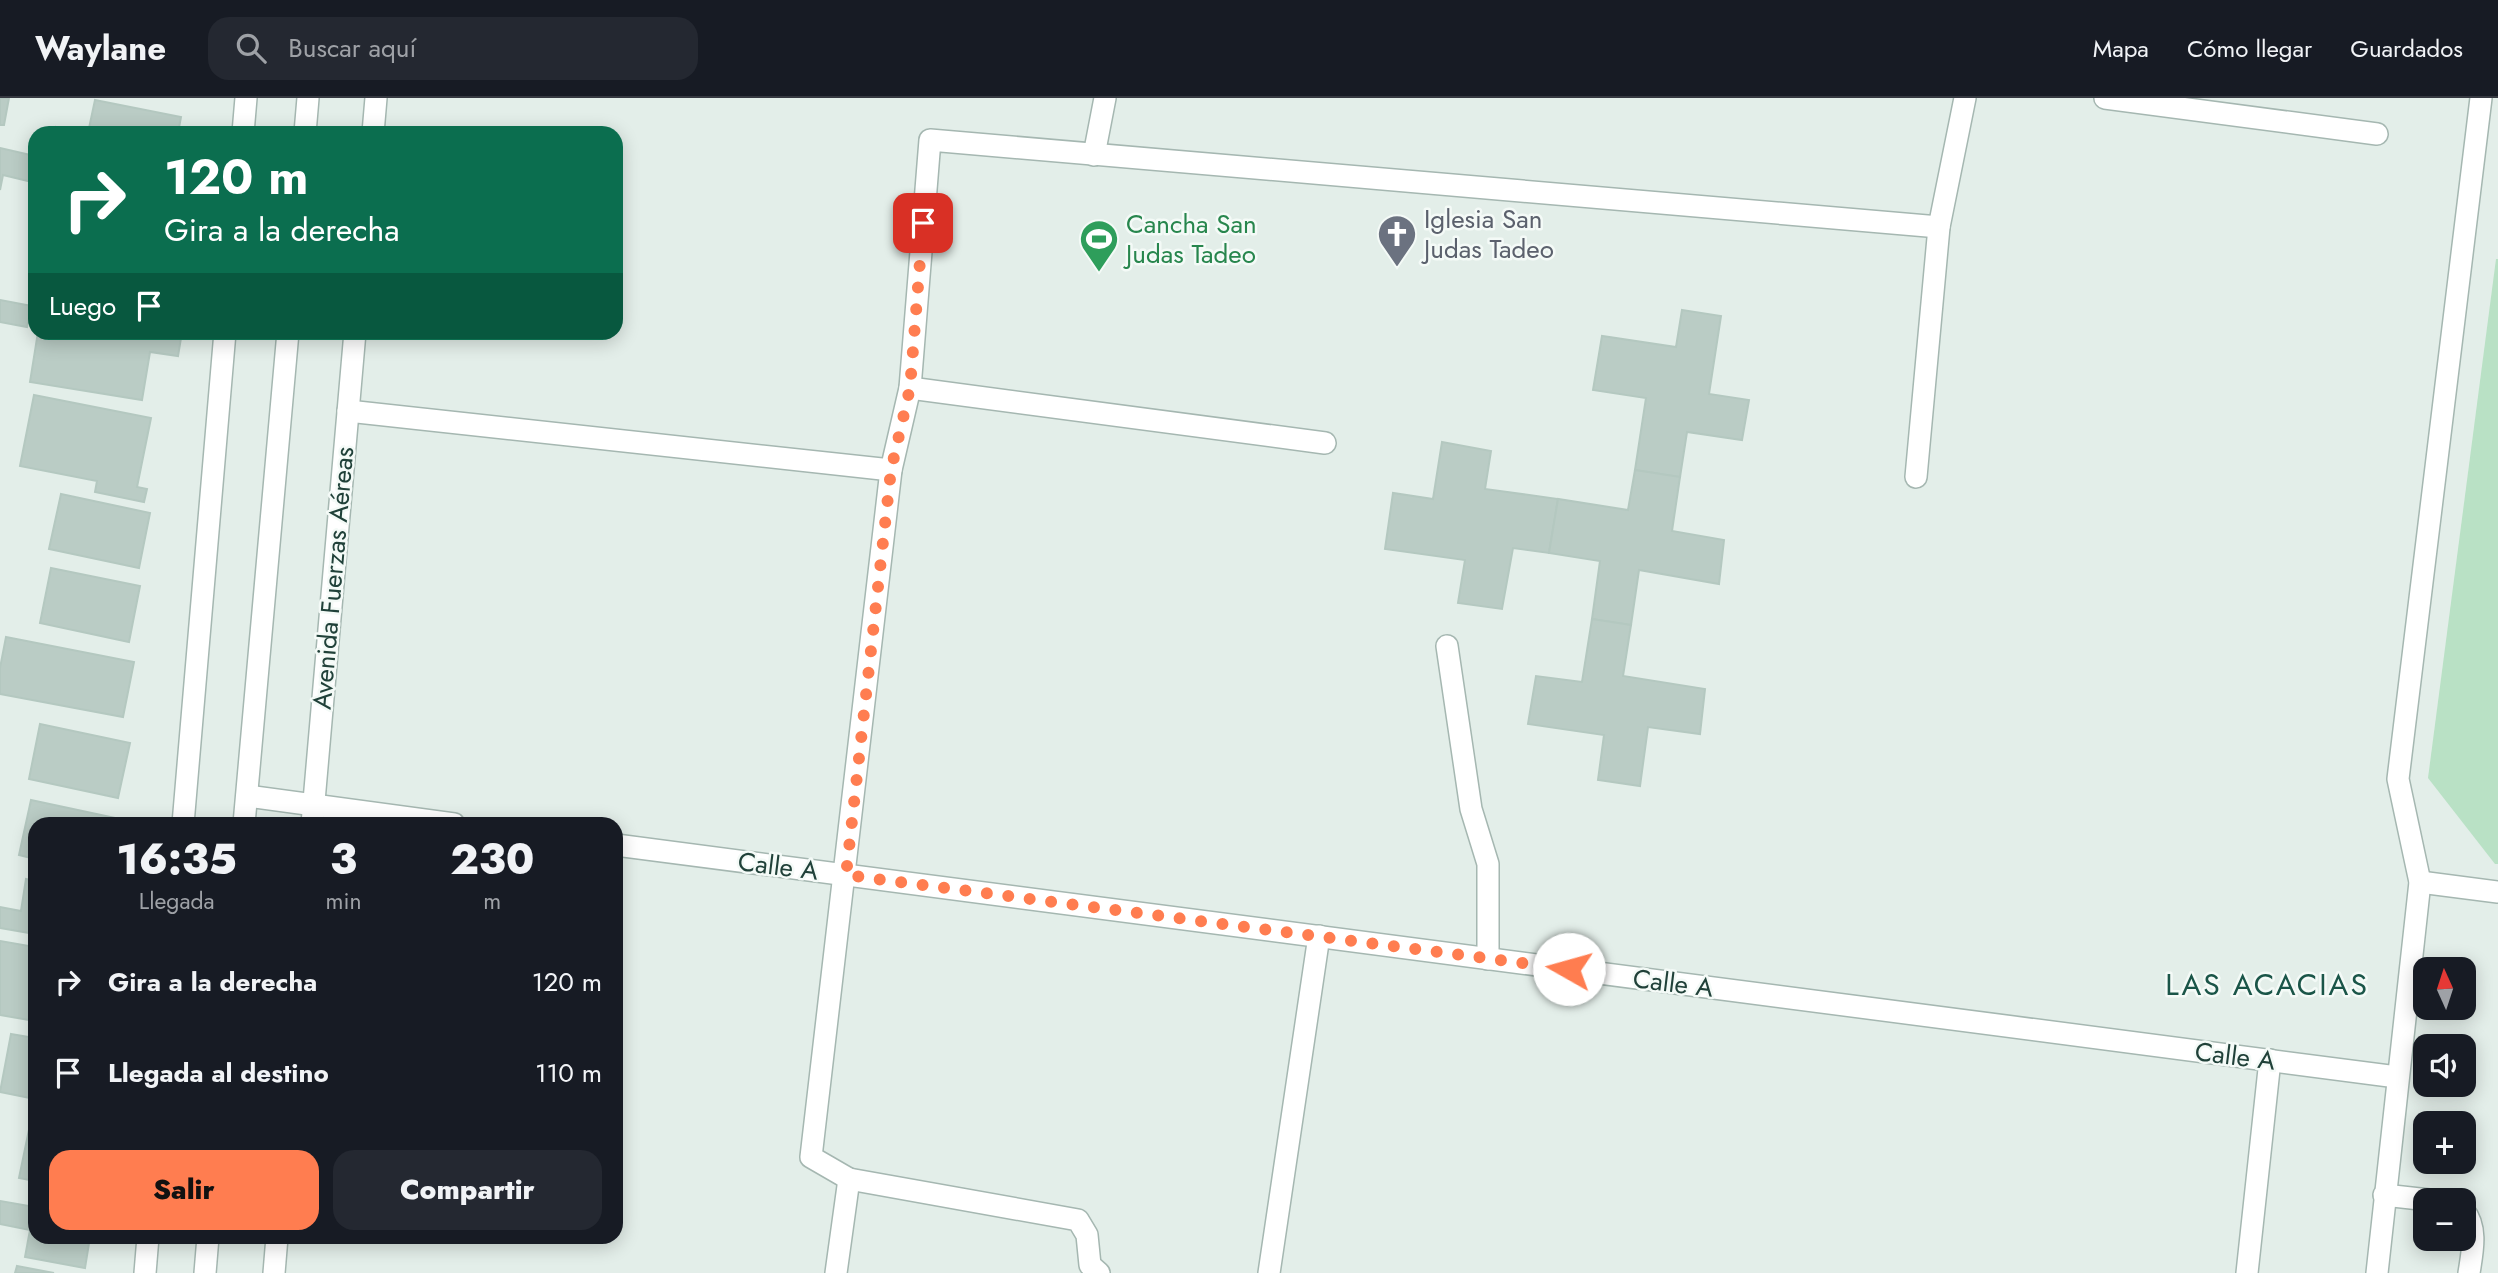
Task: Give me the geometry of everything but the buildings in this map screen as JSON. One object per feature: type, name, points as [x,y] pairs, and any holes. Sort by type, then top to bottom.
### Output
[{"type":"street","points":[[244,126],[246,98]]},
{"type":"street","points":[[306,126],[308,98]]},
{"type":"street","points":[[374,126],[376,98]]},
{"type":"street","points":[[1094,155],[1105,98]]},
{"type":"street","points":[[1916,477],[1939,227],[1965,98]]},
{"type":"street","points":[[2105,98],[2377,134]]},
{"type":"street","points":[[2376,1273],[2420,882],[2398,779],[2481,98]]},
{"type":"street","points":[[1099,1273],[1090,1265],[1087,1235],[1077,1220],[849,1179],[811,1157],[846,875],[891,470],[910,388],[930,141],[1939,227]]},
{"type":"street","points":[[184,817],[224,340]]},
{"type":"street","points":[[245,817],[287,340]]},
{"type":"street","name":"Avenida Fuerzas Aéreas","points":[[312,815],[354,340]]},
{"type":"street","points":[[910,388],[1325,443]]},
{"type":"street","points":[[348,411],[891,470]]},
{"type":"street","points":[[1447,646],[1471,810],[1488,864],[1488,959]]},
{"type":"street","points":[[247,796],[312,815],[344,817]]},
{"type":"street","name":"Calle A","points":[[623,846],[2397,1077]]},
{"type":"street","points":[[2420,882],[2498,892]]},
{"type":"street","points":[[1269,1273],[1319,936]]},
{"type":"street","points":[[2247,1273],[2270,1060]]},
{"type":"street","points":[[836,1273],[849,1179]]},
{"type":"street","points":[[2384,1195],[2413,1198]]},
{"type":"street","points":[[145,1273],[147,1244]]},
{"type":"street","points":[[205,1273],[207,1244]]},
{"type":"street","points":[[274,1273],[276,1244]]},
{"type":"street","points":[[2469,1273],[2471,1251]]},
{"type":"green space","points":[[2496,259],[2498,864],[2495,864],[2428,778]]},
{"type":"place","name":"Iglesia San Judas Tadeo","points":[[1397,268]]},
{"type":"place","name":"Cancha San Judas Tadeo","points":[[1099,273]]},
{"type":"district","name":"LAS ACACIAS","points":[[2267,985]]},
{"type":"route","points":[[923,223],[910,388],[891,470],[846,875],[1569,969]]}]
